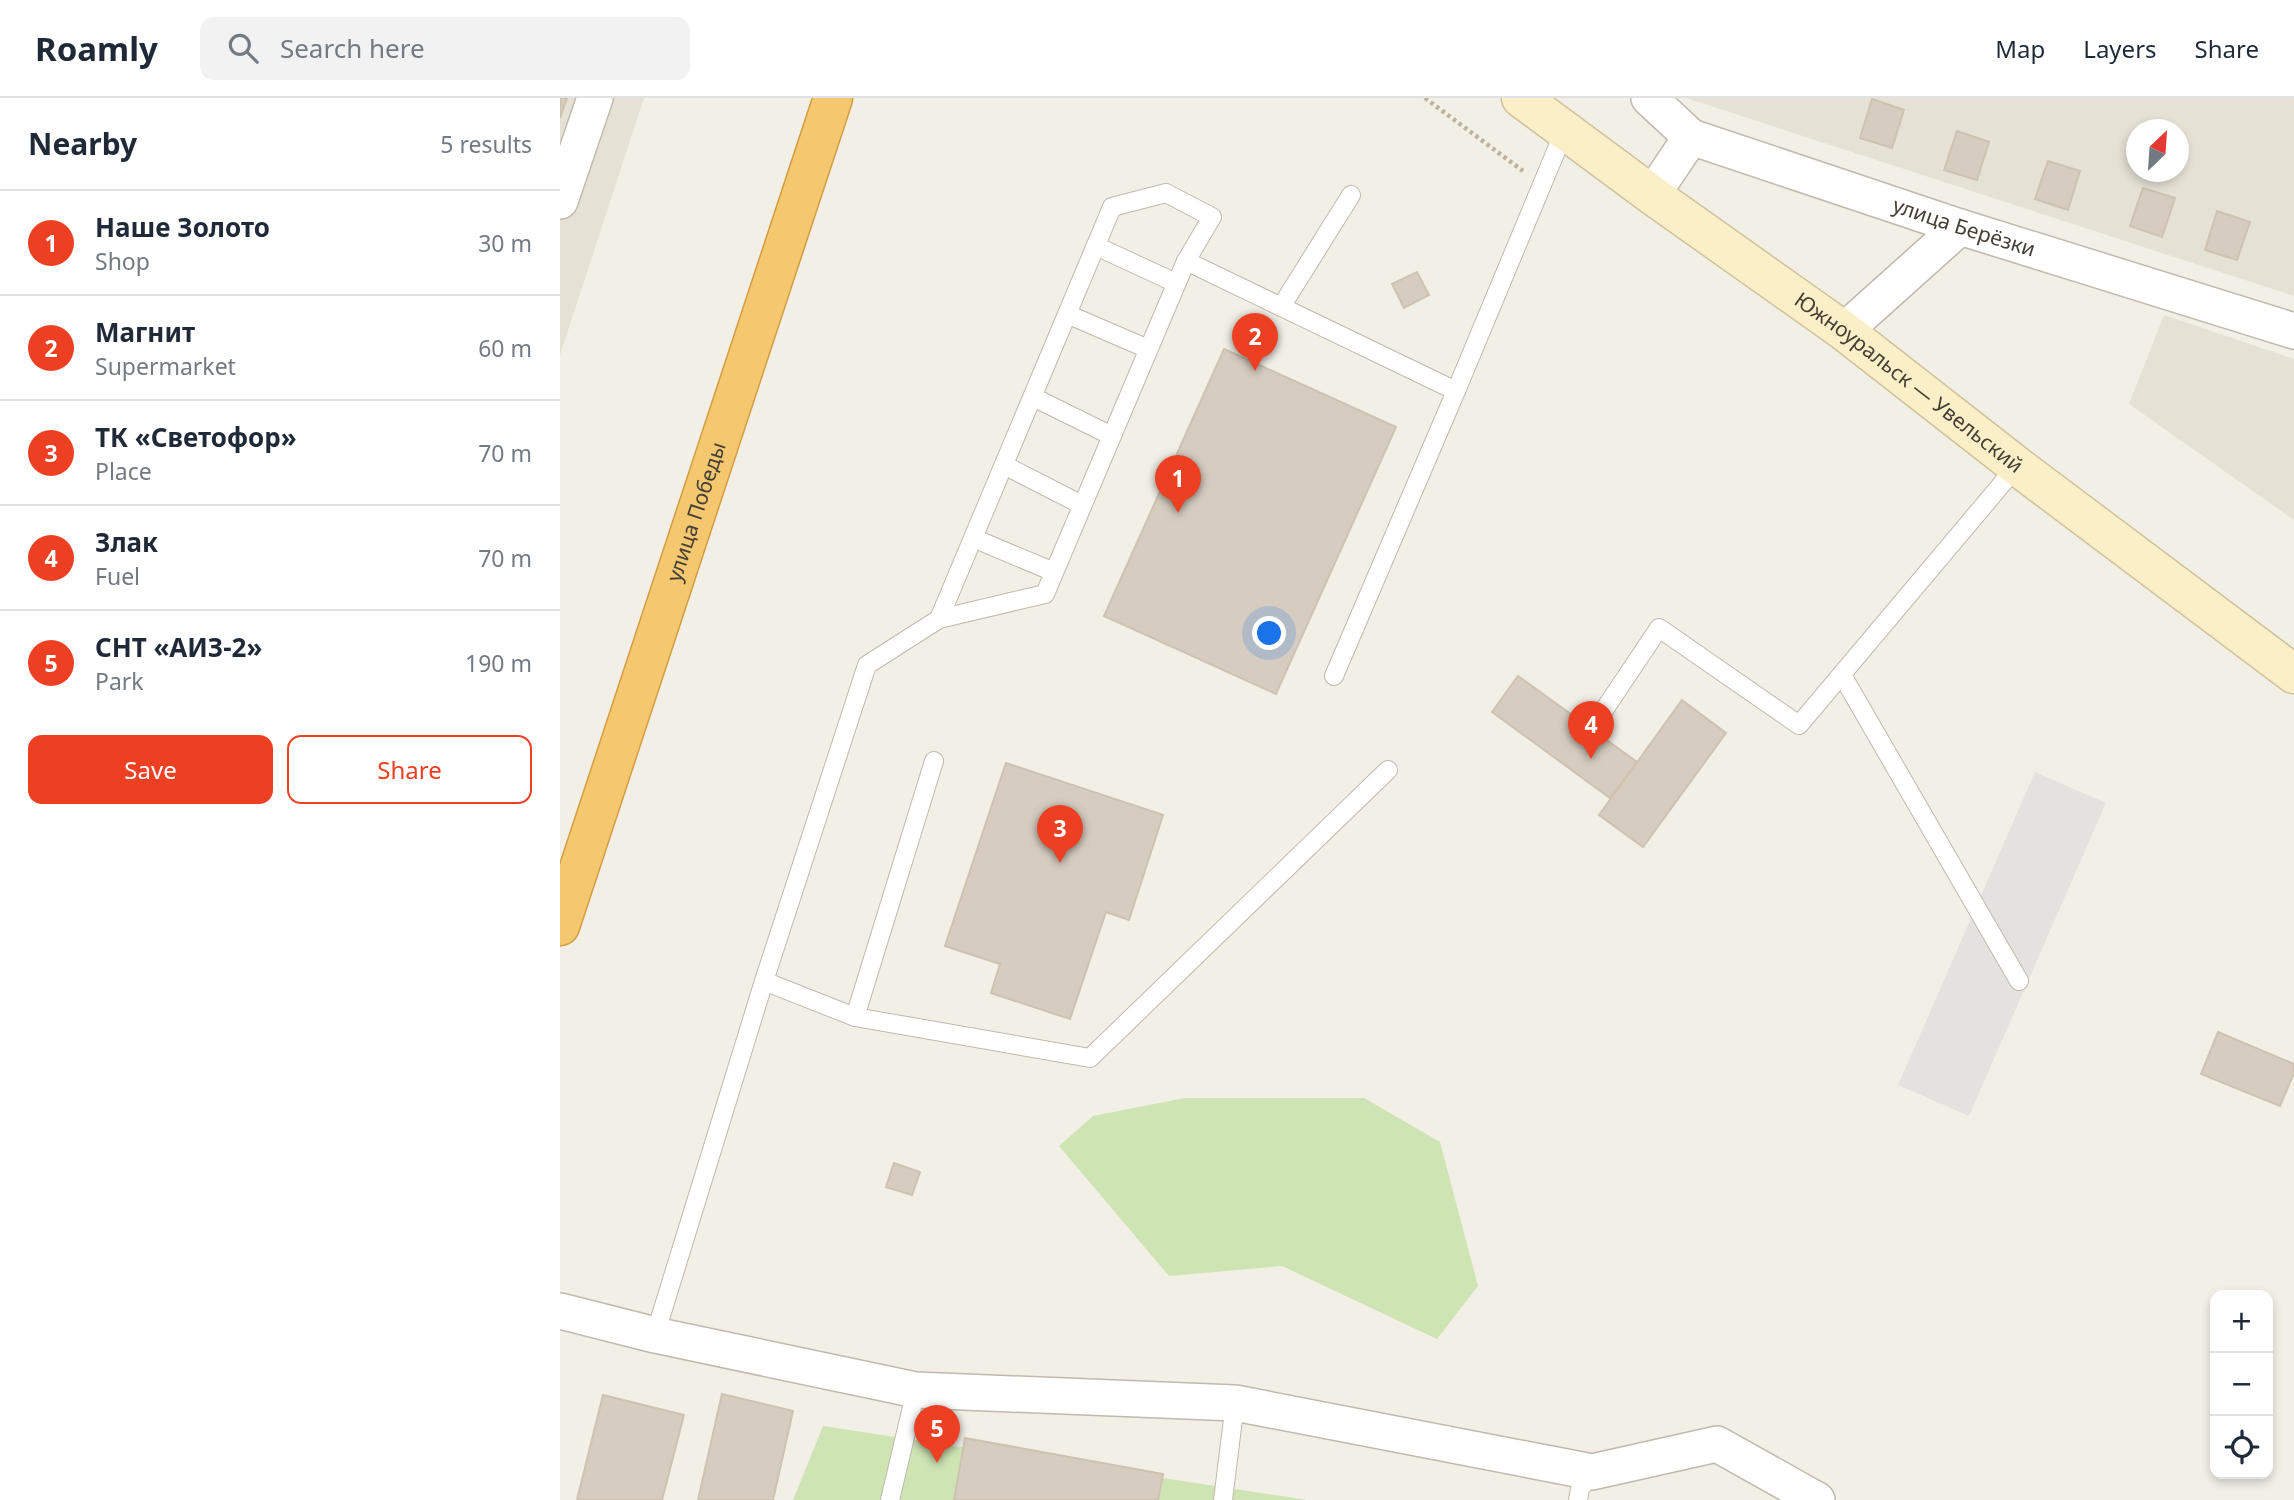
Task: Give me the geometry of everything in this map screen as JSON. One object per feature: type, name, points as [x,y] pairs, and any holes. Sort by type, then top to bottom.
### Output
[{"type":"highway","name":"улица Победы","points":[[560,926],[833,98]]},
{"type":"street","points":[[560,201],[595,98]]},
{"type":"street","name":"Южноуральск — Увельский","points":[[1521,98],[1564,132],[1844,331],[2017,466],[2294,674]]},
{"type":"street","name":"улица Берёзки","points":[[1649,98],[1690,137],[1960,227],[2294,331]]},
{"type":"street","points":[[1652,195],[1690,137]]},
{"type":"street","points":[[1844,331],[1960,227]]},
{"type":"street","points":[[560,1311],[655,1335],[916,1390],[1235,1403],[1585,1486],[1717,1444],[1817,1500]]},
{"type":"lane","points":[[1334,676],[1564,132]]},
{"type":"lane","points":[[655,1335],[764,981],[867,666],[939,619],[1045,594],[1185,261],[1212,217],[1166,193],[1112,207],[939,619]]},
{"type":"lane","points":[[1280,307],[1351,195]]},
{"type":"lane","points":[[1096,246],[1176,283]]},
{"type":"lane","points":[[1185,261],[1456,391]]},
{"type":"lane","points":[[1067,314],[1148,349]]},
{"type":"lane","points":[[1032,397],[1112,436]]},
{"type":"lane","points":[[1004,465],[1082,505]]},
{"type":"lane","points":[[1596,722],[1659,628],[1799,725],[2017,466]]},
{"type":"lane","points":[[973,538],[1054,572]]},
{"type":"lane","points":[[1842,675],[2019,981]]},
{"type":"lane","points":[[855,1017],[934,761]]},
{"type":"lane","points":[[764,981],[855,1017],[1090,1058],[1388,770]]},
{"type":"lane","points":[[890,1500],[916,1390]]},
{"type":"lane","points":[[1223,1500],[1235,1403]]},
{"type":"path","points":[[1425,98],[1542,185]]},
{"type":"shaded area","points":[[560,98],[644,98],[560,355]]},
{"type":"shaded area","points":[[1686,98],[2294,98],[2294,296]]},
{"type":"shaded area","points":[[2164,315],[2294,359],[2294,520],[2129,404]]},
{"type":"shaded area","points":[[2035,772],[2106,803],[1969,1116],[1898,1085]]},
{"type":"green space","points":[[1185,1098],[1364,1098],[1440,1142],[1478,1286],[1437,1339],[1282,1266],[1169,1276],[1059,1146],[1093,1116]]},
{"type":"green space","points":[[823,1426],[1307,1500],[793,1500]]},
{"type":"building","points":[[560,98],[567,98],[560,118]]},
{"type":"building","points":[[1872,99],[1904,110],[1892,148],[1860,138]]},
{"type":"building","points":[[1957,131],[1989,142],[1977,180],[1944,170]]},
{"type":"building","points":[[2048,161],[2080,171],[2068,210],[2035,199]]},
{"type":"building","points":[[2143,188],[2175,198],[2162,237],[2130,226]]},
{"type":"building","points":[[2217,211],[2250,222],[2237,260],[2205,250]]},
{"type":"building","points":[[1417,272],[1429,295],[1404,308],[1392,284]]},
{"type":"building","points":[[1224,349],[1396,427],[1276,694],[1104,616]]},
{"type":"building","points":[[1518,676],[1637,762],[1610,798],[1492,712]]},
{"type":"building","points":[[1682,700],[1726,733],[1643,847],[1599,815]]},
{"type":"building","points":[[1006,763],[1163,815],[1129,920],[1106,912],[1070,1019],[991,993],[1000,964],[945,946]]},
{"type":"building","points":[[2218,1032],[2294,1064],[2294,1073],[2280,1106],[2201,1074]]},
{"type":"building","points":[[894,1163],[920,1172],[912,1195],[886,1187]]},
{"type":"building","points":[[722,1394],[793,1411],[773,1500],[698,1500]]},
{"type":"building","points":[[603,1395],[684,1415],[662,1500],[577,1500]]},
{"type":"building","points":[[965,1438],[1163,1474],[1158,1500],[954,1500]]},
{"type":"place","name":"Магнит","points":[[1255,371]]},
{"type":"place","name":"Наше Золото","points":[[1178,513]]},
{"type":"place","name":"Злак","points":[[1591,759]]},
{"type":"place","name":"ТК «Светофор»","points":[[1060,863]]},
{"type":"place","name":"СНТ «АИЗ-2»","points":[[937,1463]]}]
